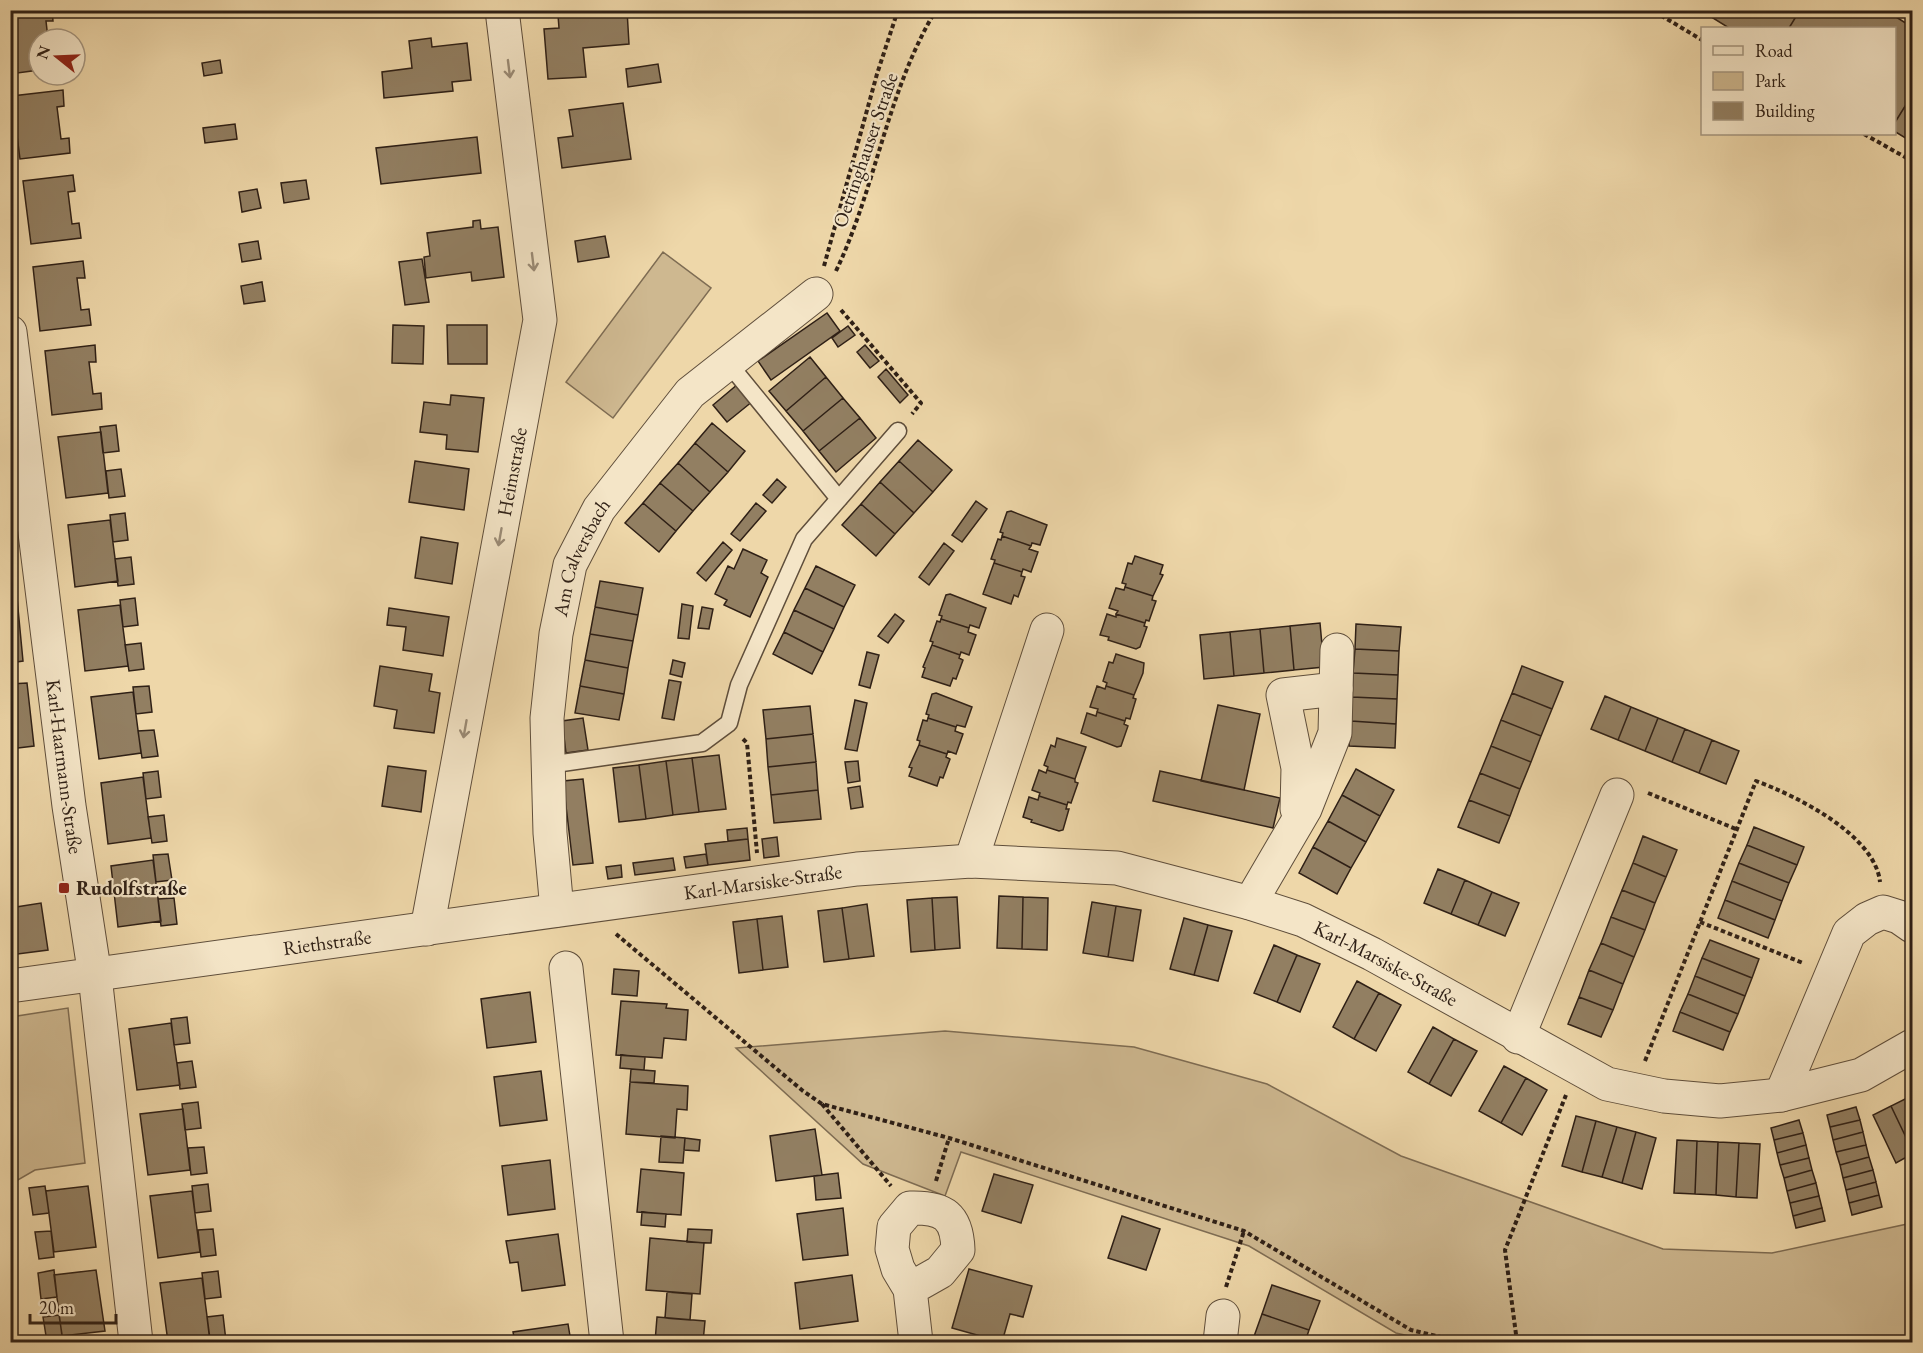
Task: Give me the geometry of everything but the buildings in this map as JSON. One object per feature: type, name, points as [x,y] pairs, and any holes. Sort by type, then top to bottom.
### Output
[{"type":"street","name":"Heimstraße","points":[[427,929],[540,320],[502,10]]},
{"type":"street","name":"Am Calversbach","points":[[569,908],[550,833],[547,718],[556,634],[570,566],[599,509],[690,393],[816,294]]},
{"type":"street","name":"Karl-Haarmann-Straße","points":[[10,332],[70,818],[95,976],[136,1342]]},
{"type":"street","points":[[971,861],[1047,630]]},
{"type":"street","points":[[1250,903],[1298,822],[1335,733],[1337,650]]},
{"type":"street","points":[[1298,822],[1298,768],[1283,694],[1336,689]]},
{"type":"street","points":[[1518,1036],[1617,795]]},
{"type":"street","name":"Karl-Marsiske-Straße","points":[[569,908],[857,870],[971,861],[1117,868],[1250,903],[1303,921],[1372,954],[1607,1084],[1664,1096],[1720,1101],[1781,1095],[1862,1075],[1912,1046]]},
{"type":"street","name":"Riethstraße","points":[[95,976],[569,908]]},
{"type":"street","points":[[1781,1095],[1849,933],[1867,919],[1883,912],[1899,917],[1912,926]]},
{"type":"street","points":[[566,968],[607,1342]]},
{"type":"street","points":[[10,986],[95,976]]},
{"type":"street","points":[[910,1289],[940,1272],[958,1250],[957,1230],[942,1212],[919,1208],[894,1227],[892,1249],[897,1269],[910,1289],[916,1342]]},
{"type":"lane","points":[[729,364],[839,499]]},
{"type":"lane","points":[[548,765],[702,743],[729,723],[739,685],[804,539],[898,431]]},
{"type":"path","points":[[898,10],[877,74],[816,294],[839,306],[921,403],[898,431]]},
{"type":"path","name":"Oetringhauser Straße","points":[[816,294],[833,278],[852,237],[891,114],[922,34],[936,10]]},
{"type":"path","points":[[1639,10],[1662,16],[1701,39]]},
{"type":"path","points":[[1866,135],[1912,161]]},
{"type":"path","points":[[729,723],[747,743],[757,848]]},
{"type":"path","points":[[1634,1090],[1756,781],[1779,789],[1852,834],[1878,866],[1883,912]]},
{"type":"path","points":[[1617,795],[1643,792],[1736,829]]},
{"type":"path","points":[[569,908],[822,1104],[919,1208],[949,1138]]},
{"type":"path","points":[[1700,921],[1831,975]]},
{"type":"path","points":[[1517,1342],[1505,1250],[1576,1068]]},
{"type":"path","points":[[822,1104],[949,1138],[1244,1231],[1411,1330],[1461,1342]]},
{"type":"path","points":[[1222,1329],[1225,1290],[1244,1231]]},
{"type":"green space","points":[[663,252],[711,288],[613,418],[566,382]]},
{"type":"green space","points":[[68,1008],[85,1163],[35,1170],[11,1184],[11,1017]]},
{"type":"green space","points":[[945,1031],[1134,1047],[1267,1084],[1401,1156],[1663,1249],[1772,1253],[1912,1223],[1912,1342],[1435,1342],[1396,1333],[1249,1246],[961,1152],[945,1196],[863,1164],[736,1048]]},
{"type":"place","name":"Rudolfstraße","points":[[64,888]]}]
